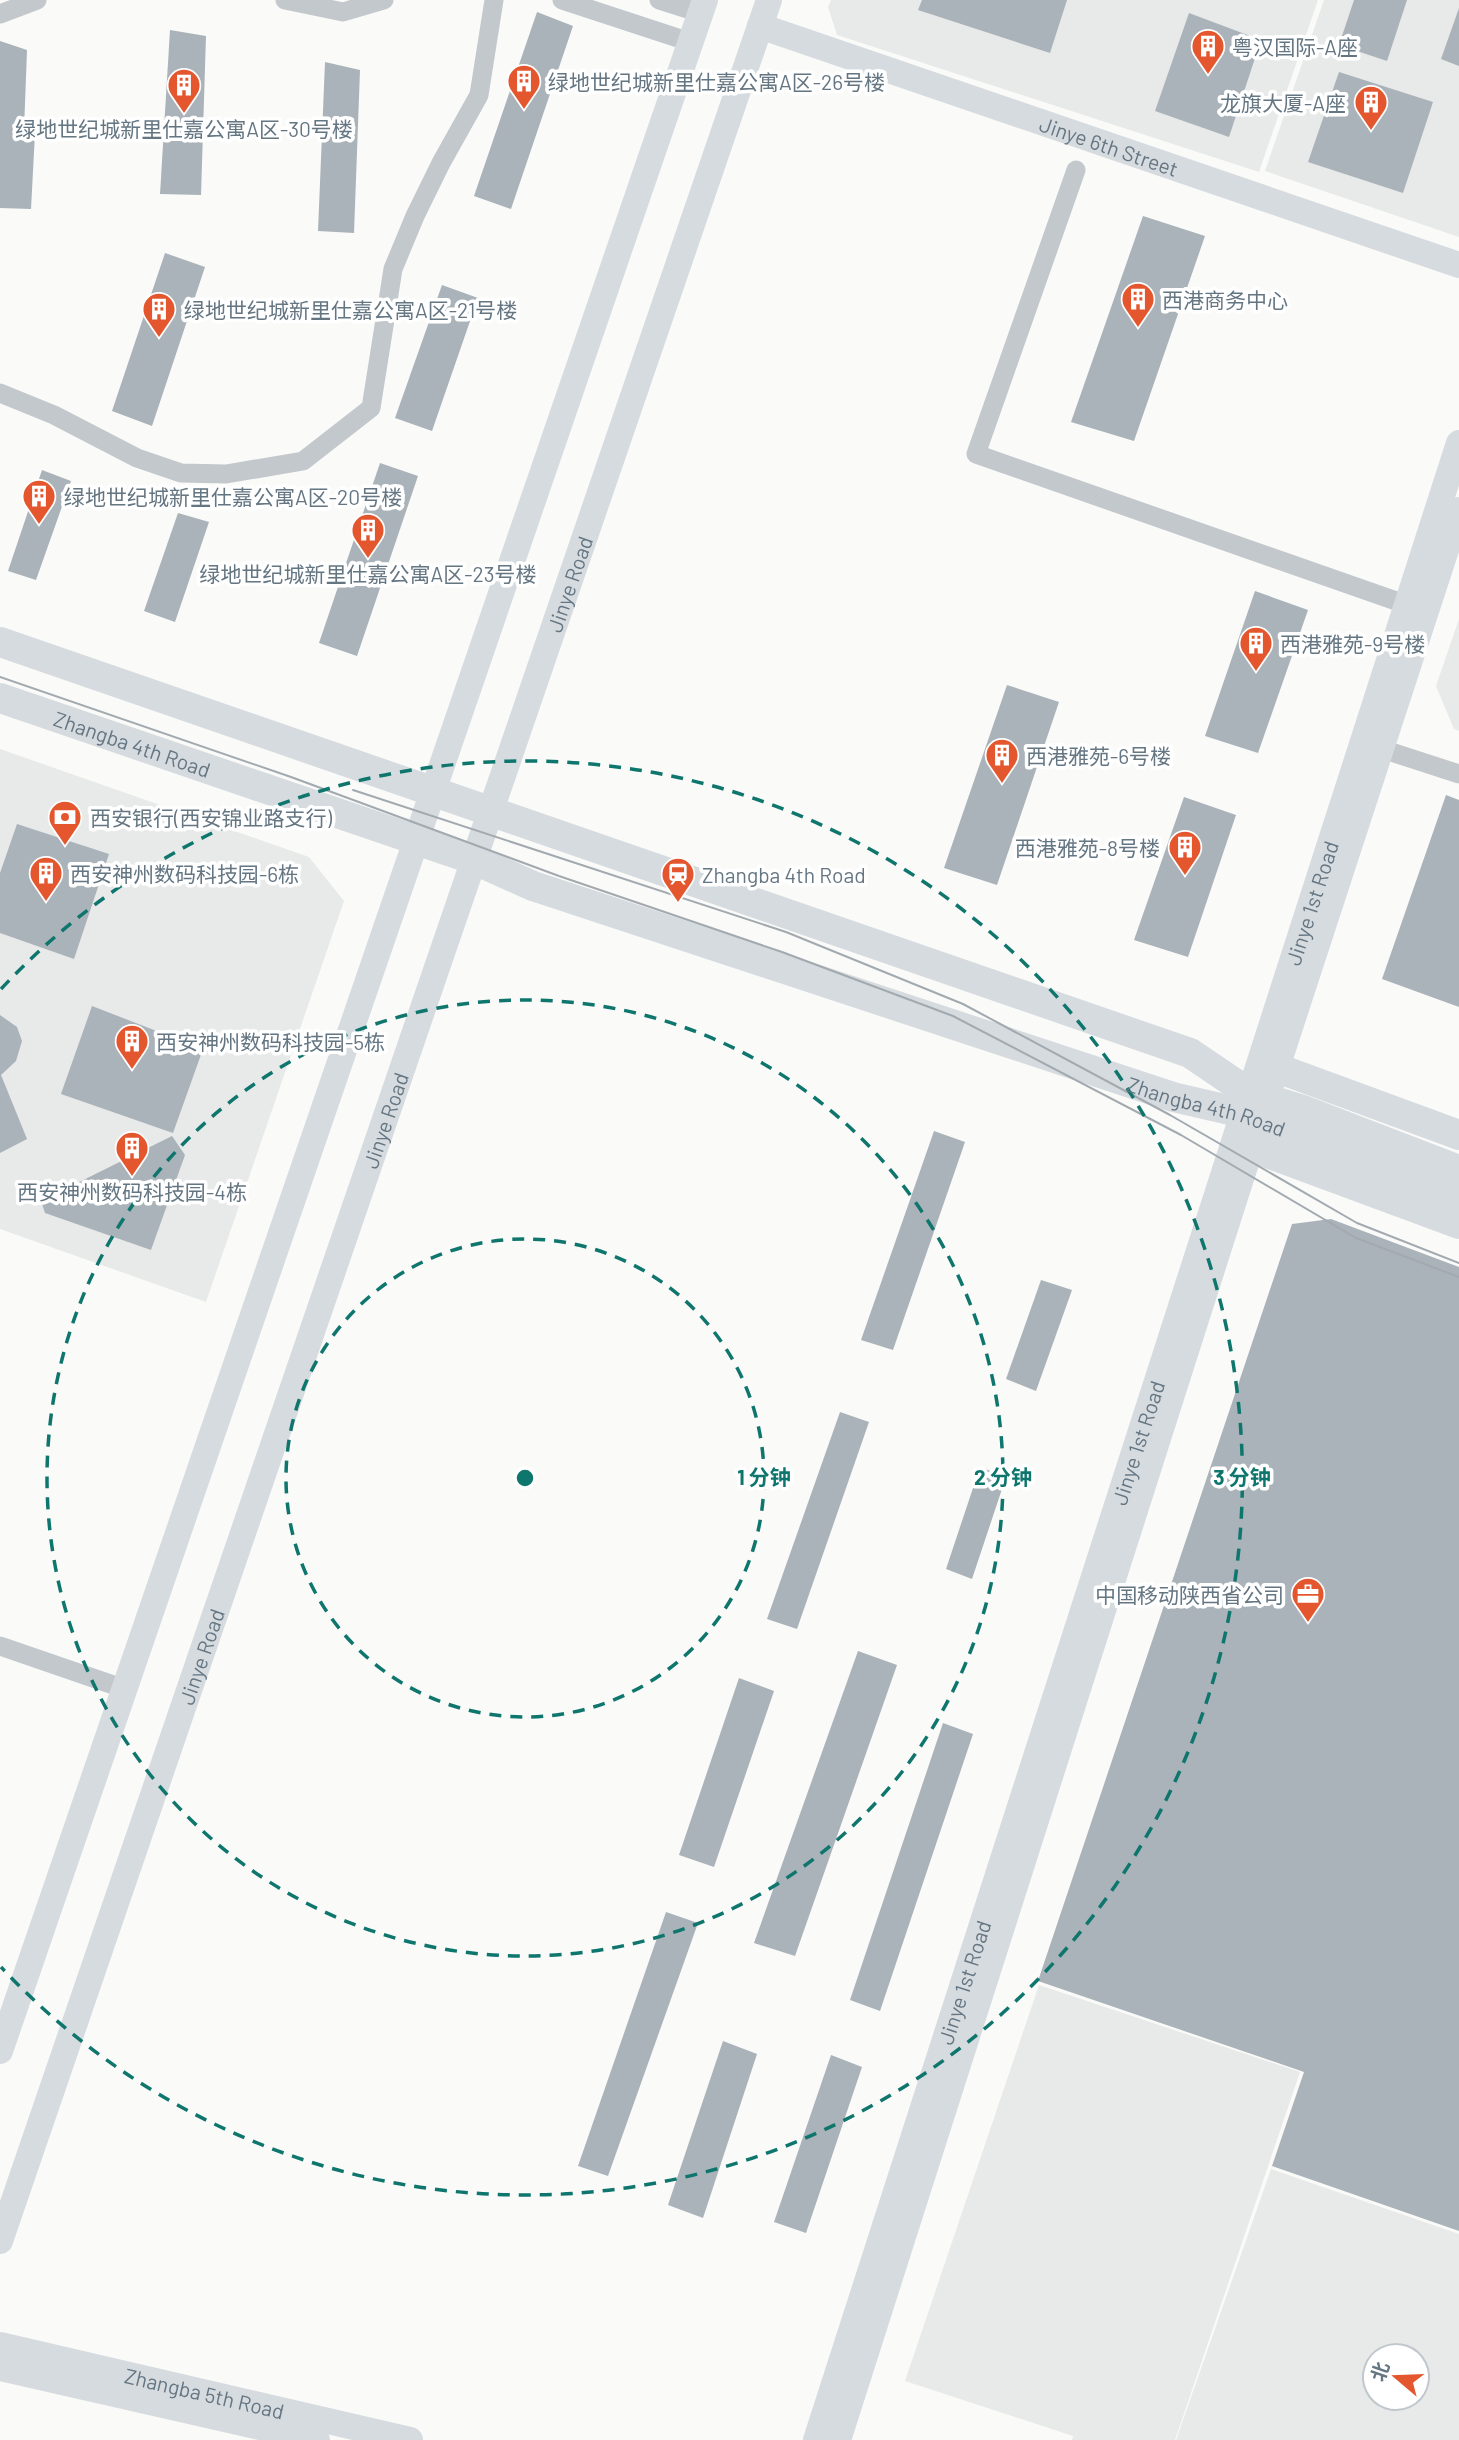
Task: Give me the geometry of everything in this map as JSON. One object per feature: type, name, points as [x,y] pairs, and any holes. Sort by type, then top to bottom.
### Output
[{"type":"main road","points":[[0,642],[433,791]]},
{"type":"main road","name":"Zhangba 4th Road","points":[[0,698],[475,860],[533,886],[1172,1097],[1254,1114],[1396,1158],[1459,1170]]},
{"type":"main road","name":"Zhangba 4th Road","points":[[433,791],[1191,1053],[1254,1114]]},
{"type":"main road","points":[[1277,1068],[1459,1135]]},
{"type":"main road","points":[[1254,1114],[1459,1224]]},
{"type":"main road","name":"Zhangba 4th Road","points":[[1396,1158],[1459,1193]]},
{"type":"street","points":[[0,14],[37,0]]},
{"type":"street","points":[[285,0],[343,12],[384,0]]},
{"type":"street","points":[[0,393],[54,415],[137,458],[181,473],[226,474],[303,461],[371,408],[393,269],[441,163],[479,95],[495,0]]},
{"type":"street","points":[[562,0],[690,42]]},
{"type":"street","points":[[0,2051],[703,7],[659,0]]},
{"type":"street","name":"Jinye Road","points":[[0,2241],[769,0]]},
{"type":"street","name":"Jinye 6th Street","points":[[760,26],[1459,265]]},
{"type":"street","points":[[1076,170],[976,454],[1416,608]]},
{"type":"street","name":"Jinye 1st Road","points":[[816,2440],[1254,1114],[1277,1068],[1382,749],[1459,443]]},
{"type":"street","name":"Jinye 1st Road","points":[[838,2440],[1254,1114],[1416,608],[1459,510]]},
{"type":"street","points":[[1382,749],[1459,774]]},
{"type":"street","points":[[0,1646],[125,1689]]},
{"type":"street","name":"Zhangba 5th Road","points":[[0,2345],[410,2440]]},
{"type":"street","name":"Zhangba 5th Road","points":[[0,2368],[317,2440]]},
{"type":"shaded area","points":[[831,0],[1318,0],[1259,172],[837,35],[828,7]]},
{"type":"shaded area","points":[[1324,0],[1459,0],[1459,237],[1265,171]]},
{"type":"shaded area","points":[[1459,619],[1459,731],[1454,729],[1436,686]]},
{"type":"shaded area","points":[[0,749],[309,857],[344,901],[206,1302],[0,1229]]},
{"type":"shaded area","points":[[1039,1985],[1300,2072],[1175,2440],[1072,2440],[1073,2436],[905,2381]]},
{"type":"shaded area","points":[[1271,2169],[1459,2234],[1459,2440],[1176,2440]]},
{"type":"building","points":[[922,0],[1067,0],[1050,53],[918,10]]},
{"type":"building","points":[[1354,0],[1407,0],[1387,61],[1339,45]]},
{"type":"building","points":[[1459,8],[1459,66],[1441,59]]},
{"type":"building","name":"绿地世纪城新里仕嘉公寓A区-26号楼","points":[[537,12],[573,26],[511,209],[474,196]]},
{"type":"building","name":"粤汉国际-A座","points":[[1189,13],[1261,40],[1229,137],[1155,111]]},
{"type":"building","name":"绿地世纪城新里仕嘉公寓A区-30号楼","points":[[170,30],[206,36],[201,195],[160,194]]},
{"type":"building","points":[[0,41],[27,50],[24,130],[35,133],[31,209],[0,208]]},
{"type":"building","points":[[325,62],[360,70],[354,233],[318,231]]},
{"type":"building","name":"龙旗大厦-A座","points":[[1339,72],[1433,102],[1403,193],[1308,162]]},
{"type":"building","name":"西港商务中心","points":[[1143,216],[1205,236],[1134,441],[1071,422]]},
{"type":"building","name":"绿地世纪城新里仕嘉公寓A区-21号楼","points":[[165,253],[205,267],[152,426],[112,411]]},
{"type":"building","points":[[442,285],[478,298],[432,431],[395,418]]},
{"type":"building","name":"绿地世纪城新里仕嘉公寓A区-23号楼","points":[[380,463],[418,476],[357,656],[319,643]]},
{"type":"building","name":"绿地世纪城新里仕嘉公寓A区-20号楼","points":[[42,470],[71,481],[36,580],[8,571]]},
{"type":"building","points":[[178,513],[209,522],[175,622],[144,611]]},
{"type":"building","name":"西港雅苑-9号楼","points":[[1255,591],[1308,610],[1258,753],[1205,736]]},
{"type":"building","name":"西港雅苑-6号楼","points":[[1007,685],[1059,702],[997,885],[944,868]]},
{"type":"building","points":[[1446,795],[1459,800],[1459,1007],[1382,979]]},
{"type":"building","name":"西港雅苑-8号楼","points":[[1184,797],[1236,815],[1188,957],[1134,940]]},
{"type":"building","name":"西安神州数码科技园-6栋","points":[[17,824],[109,854],[74,959],[0,933],[0,873]]},
{"type":"building","name":"西安神州数码科技园-5栋","points":[[92,1006],[203,1049],[173,1133],[61,1094]]},
{"type":"building","points":[[0,1015],[17,1027],[22,1041],[16,1061],[1,1075],[27,1139],[0,1153]]},
{"type":"building","points":[[934,1131],[965,1142],[893,1350],[861,1340]]},
{"type":"building","name":"西安神州数码科技园-4栋","points":[[172,1136],[185,1155],[151,1250],[45,1213],[41,1201]]},
{"type":"building","name":"中国移动陕西省公司","points":[[1331,1219],[1459,1267],[1459,2231],[1272,2166],[1304,2072],[1038,1981],[1292,1224]]},
{"type":"building","points":[[1041,1280],[1072,1290],[1036,1391],[1006,1379]]},
{"type":"building","points":[[840,1412],[869,1422],[797,1629],[767,1619]]},
{"type":"building","points":[[980,1467],[1006,1477],[972,1579],[946,1569]]},
{"type":"building","points":[[858,1651],[897,1665],[795,1956],[754,1943]]},
{"type":"building","points":[[739,1678],[774,1691],[714,1867],[679,1855]]},
{"type":"building","points":[[943,1723],[973,1734],[880,2011],[850,2000]]},
{"type":"building","points":[[666,1912],[698,1923],[608,2176],[578,2166]]},
{"type":"building","points":[[723,2041],[757,2054],[703,2218],[668,2205]]},
{"type":"building","points":[[831,2055],[862,2067],[806,2233],[774,2222]]},
{"type":"tram line","points":[[0,677],[291,777],[559,876],[782,952],[953,1016],[1181,1135],[1356,1238],[1459,1277]]},
{"type":"tram line","points":[[353,790],[786,932],[963,1004],[1170,1115],[1357,1223],[1459,1263]]},
{"type":"place","name":"粤汉国际-A座","points":[[1208,76]]},
{"type":"place","name":"绿地世纪城新里仕嘉公寓A区-26号楼","points":[[524,111]]},
{"type":"place","name":"绿地世纪城新里仕嘉公寓A区-30号楼","points":[[184,115]]},
{"type":"place","name":"龙旗大厦-A座","points":[[1371,132]]},
{"type":"place","name":"西港商务中心","points":[[1138,329]]},
{"type":"place","name":"绿地世纪城新里仕嘉公寓A区-21号楼","points":[[159,339]]},
{"type":"place","name":"绿地世纪城新里仕嘉公寓A区-20号楼","points":[[39,526]]},
{"type":"place","name":"绿地世纪城新里仕嘉公寓A区-23号楼","points":[[368,560]]},
{"type":"place","name":"西港雅苑-9号楼","points":[[1256,673]]},
{"type":"place","name":"西港雅苑-6号楼","points":[[1002,785]]},
{"type":"place","name":"西安银行(西安锦业路支行)","points":[[65,847]]},
{"type":"place","name":"西港雅苑-8号楼","points":[[1185,877]]},
{"type":"place","name":"西安神州数码科技园-6栋","points":[[46,903]]},
{"type":"place","name":"Zhangba 4th Road","points":[[678,904]]},
{"type":"place","name":"西安神州数码科技园-5栋","points":[[132,1071]]},
{"type":"place","name":"西安神州数码科技园-4栋","points":[[132,1178]]},
{"type":"place","name":"中国移动陕西省公司","points":[[1308,1624]]}]
